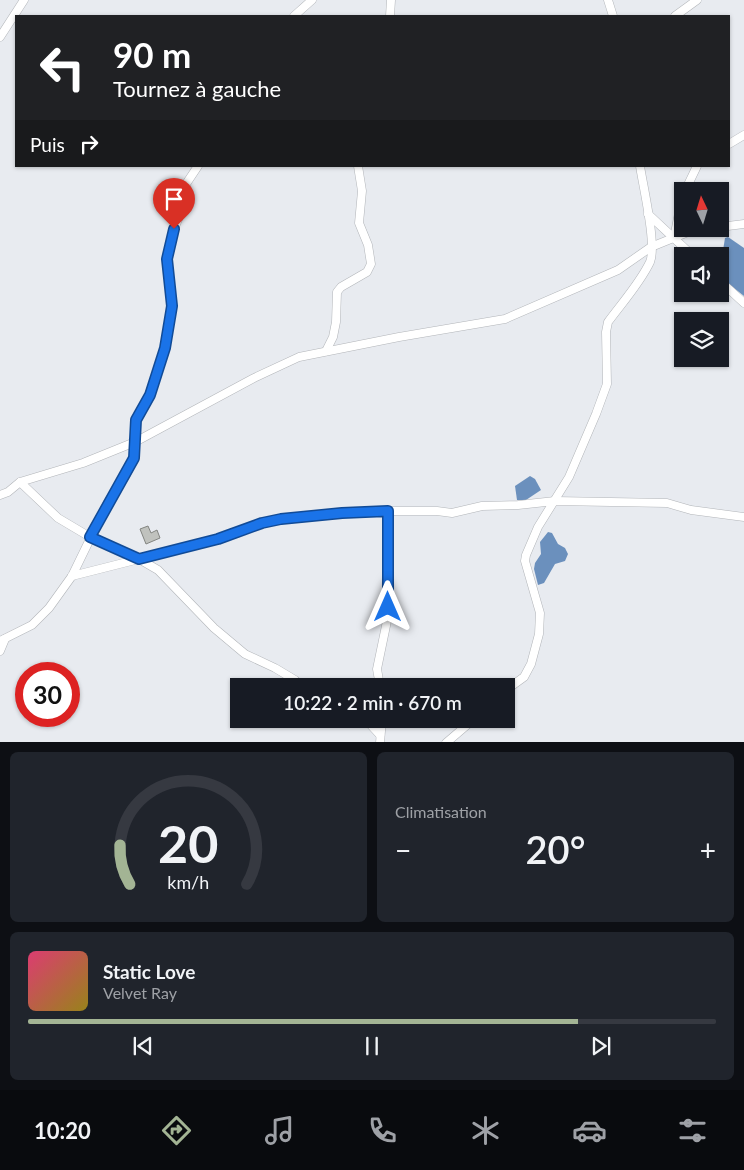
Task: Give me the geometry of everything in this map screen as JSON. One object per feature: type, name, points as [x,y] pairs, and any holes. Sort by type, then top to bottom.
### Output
[{"type":"street","points":[[0,37],[24,0]]},
{"type":"street","points":[[295,15],[312,0]]},
{"type":"street","points":[[390,15],[391,0]]},
{"type":"street","points":[[608,0],[613,15]]},
{"type":"street","points":[[676,15],[697,0]]},
{"type":"street","points":[[730,143],[744,135]]},
{"type":"street","points":[[0,651],[2,640],[32,625],[49,608],[72,576],[90,537],[134,458],[136,420],[150,395],[165,348],[172,306],[167,259],[174,229],[184,205],[186,184],[197,167]]},
{"type":"street","points":[[326,351],[334,337],[337,292],[341,287],[367,272],[371,264],[368,245],[360,223],[362,191],[358,167]]},
{"type":"street","points":[[515,684],[524,677],[531,664],[539,634],[540,613],[525,562],[526,555],[538,527],[569,477],[607,384],[606,332],[608,322],[650,260],[651,247],[648,214],[640,167]]},
{"type":"street","points":[[689,182],[697,167]]},
{"type":"street","points":[[648,214],[684,247]]},
{"type":"street","points":[[729,226],[744,224]]},
{"type":"street","points":[[0,495],[8,492],[20,482],[84,463],[135,442],[254,378],[299,358],[326,351],[505,320],[618,270],[651,247],[674,238]]},
{"type":"street","points":[[729,289],[744,303]]},
{"type":"street","points":[[20,482],[58,518],[90,537],[139,559],[158,570],[214,628],[245,654],[292,678]]},
{"type":"street","points":[[72,576],[218,539],[262,523],[281,519],[342,513],[437,511],[452,513],[482,506],[518,505],[555,500],[666,503],[691,510],[744,517]]},
{"type":"street","points":[[379,678],[377,669],[388,621],[388,511]]},
{"type":"street","points":[[372,728],[380,739]]},
{"type":"street","points":[[446,742],[463,728]]},
{"type":"water","points":[[725,238],[729,238],[744,248],[744,296],[729,284],[729,247],[724,247]]},
{"type":"water","points":[[530,476],[535,479],[541,490],[526,500],[517,500],[515,486]]},
{"type":"water","points":[[548,532],[552,533],[558,544],[565,548],[568,554],[565,561],[555,564],[544,583],[538,585],[534,569],[535,563],[541,554],[540,542]]},
{"type":"building","points":[[148,526],[151,533],[157,530],[160,538],[146,544],[140,529]]},
{"type":"route","points":[[174,229],[167,259],[172,306],[165,348],[150,395],[136,420],[134,458],[90,537],[139,559],[218,539],[262,523],[281,519],[388,511],[388,607]]}]
